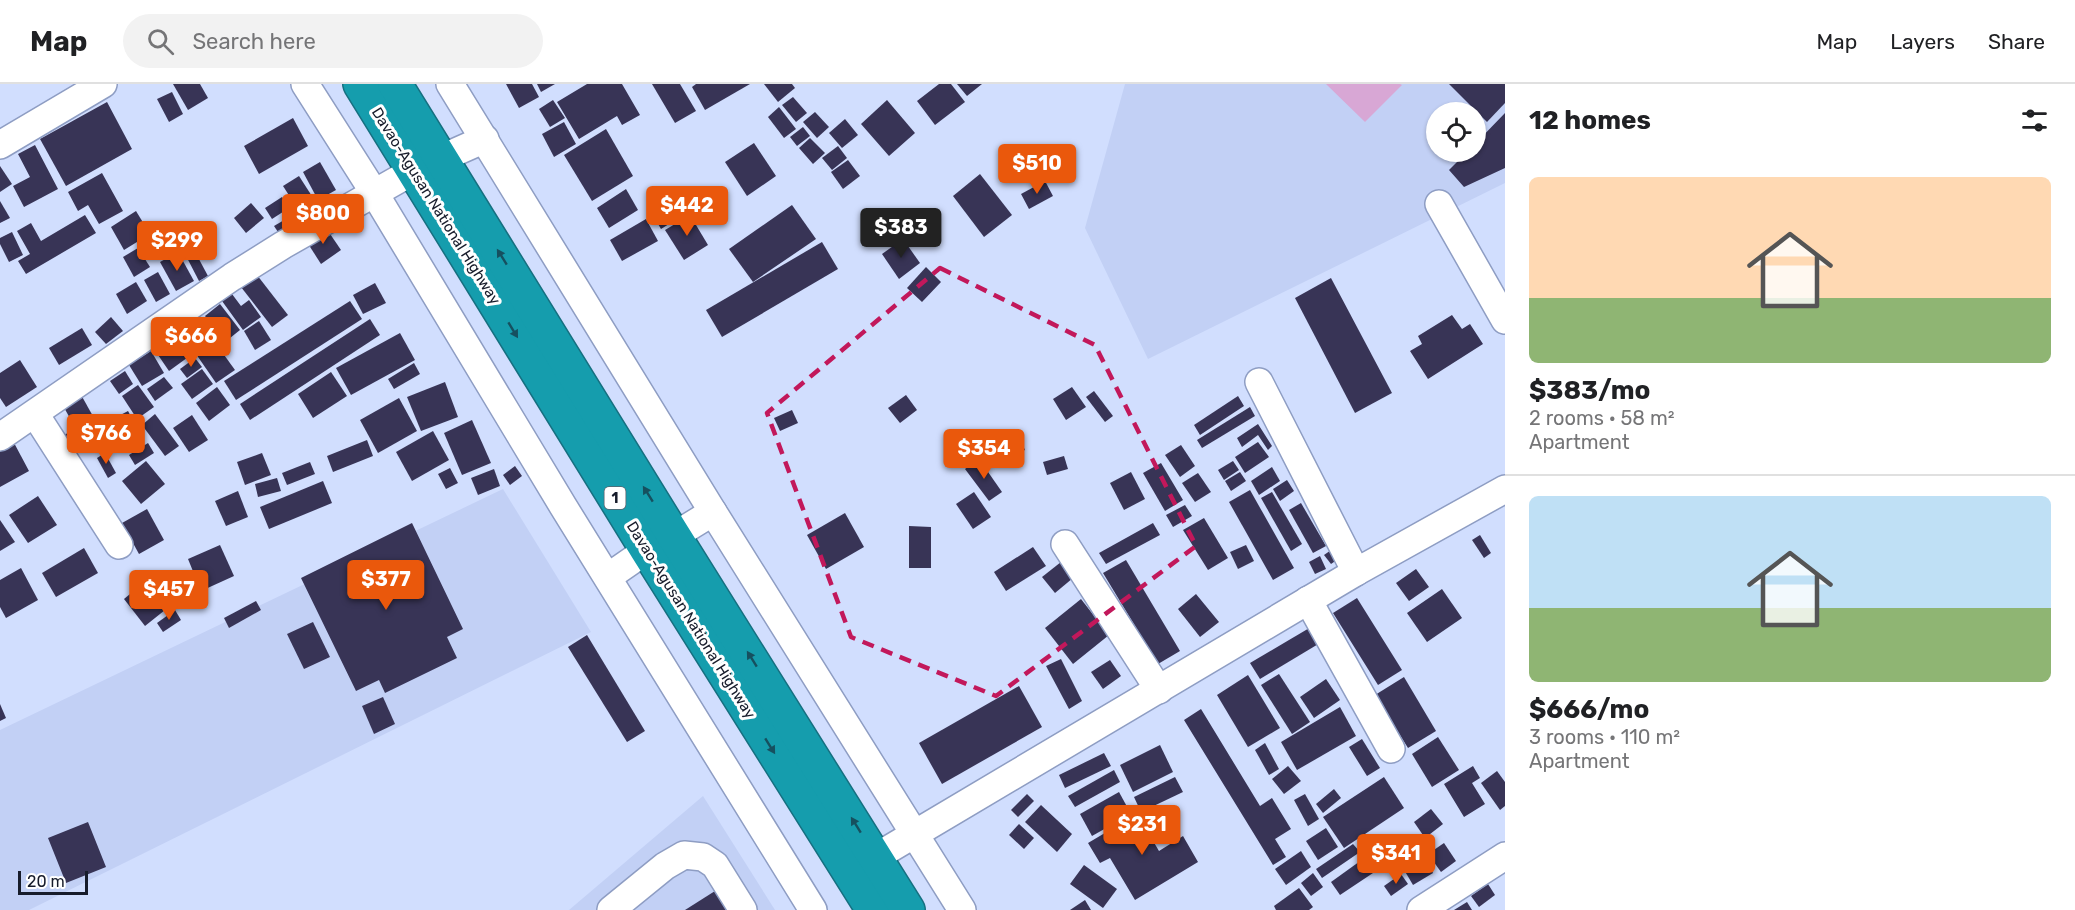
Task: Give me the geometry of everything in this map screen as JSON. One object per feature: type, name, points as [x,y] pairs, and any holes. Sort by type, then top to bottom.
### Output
[{"type":"highway","name":"Davao-Agusan National Highway","points":[[360,84],[428,164],[661,543],[863,865],[908,910]]},
{"type":"highway","name":"Davao-Agusan National Highway","points":[[395,84],[428,164]]},
{"type":"highway","name":"Davao-Agusan National Highway","points":[[863,865],[873,910]]},
{"type":"street","points":[[0,145],[103,84]]},
{"type":"street","points":[[305,84],[375,194],[563,507],[813,910]]},
{"type":"street","points":[[450,84],[713,512],[962,910]]},
{"type":"street","points":[[0,437],[283,245],[428,164],[484,140]]},
{"type":"street","points":[[1444,213],[1505,320]]},
{"type":"street","points":[[1258,382],[1356,572]]},
{"type":"street","points":[[35,414],[119,545]]},
{"type":"street","points":[[863,865],[1308,600],[1505,489]]},
{"type":"street","points":[[608,577],[713,512]]},
{"type":"street","points":[[1065,544],[1159,690]]},
{"type":"street","points":[[1308,600],[1391,749]]},
{"type":"street","points":[[611,910],[664,866],[684,855],[703,856],[715,865],[743,910]]},
{"type":"street","points":[[1421,910],[1505,856]]},
{"type":"highlighted area","points":[[940,268],[1095,345],[1196,546],[996,696],[851,637],[767,413]]},
{"type":"shaded area","points":[[1125,84],[1505,84],[1505,183],[1148,359],[1085,228]]},
{"type":"shaded area","points":[[1326,84],[1400,84],[1402,85],[1365,122]]},
{"type":"shaded area","points":[[503,489],[591,632],[29,910],[0,910],[0,730]]},
{"type":"shaded area","points":[[703,796],[775,910],[569,910]]},
{"type":"building","points":[[173,84],[200,84],[208,98],[188,110]]},
{"type":"building","points":[[506,84],[532,84],[539,97],[519,108]]},
{"type":"building","points":[[537,84],[555,84],[541,92]]},
{"type":"building","points":[[587,84],[622,84],[640,115],[622,125],[617,116],[579,139],[557,102]]},
{"type":"building","points":[[652,84],[680,84],[696,111],[675,123]]},
{"type":"building","points":[[696,84],[750,84],[705,110],[692,87]]},
{"type":"building","points":[[764,84],[792,84],[795,88],[778,102]]},
{"type":"building","points":[[939,84],[951,84],[965,102],[935,125],[917,101]]},
{"type":"building","points":[[957,84],[982,84],[967,96]]},
{"type":"building","points":[[1449,84],[1505,84],[1505,103],[1487,122],[1486,102],[1467,102]]},
{"type":"building","points":[[172,92],[183,114],[169,122],[157,99]]},
{"type":"building","points":[[793,97],[807,113],[796,122],[782,105]]},
{"type":"building","points":[[553,100],[565,118],[550,127],[539,109]]},
{"type":"building","points":[[887,100],[915,133],[889,156],[861,124]]},
{"type":"building","points":[[107,102],[132,149],[66,186],[40,139]]},
{"type":"building","points":[[779,107],[796,129],[784,138],[768,117]]},
{"type":"building","points":[[815,112],[829,127],[817,138],[803,122]]},
{"type":"building","points":[[1505,113],[1505,168],[1464,187],[1449,170],[1457,162],[1486,162],[1486,133]]},
{"type":"building","points":[[293,118],[308,146],[259,174],[244,146]]},
{"type":"building","points":[[845,119],[858,135],[842,148],[829,133]]},
{"type":"building","points":[[564,122],[576,144],[554,157],[542,134]]},
{"type":"building","points":[[803,127],[810,136],[797,146],[790,137]]},
{"type":"building","points":[[606,129],[633,176],[592,201],[564,155]]},
{"type":"building","points":[[810,138],[825,153],[813,164],[799,148]]},
{"type":"building","points":[[754,143],[776,176],[747,196],[725,162]]},
{"type":"building","points":[[35,145],[58,189],[24,207],[13,186],[30,177],[18,154]]},
{"type":"building","points":[[838,146],[847,158],[832,170],[822,158]]},
{"type":"building","points":[[848,160],[860,176],[843,189],[831,172]]},
{"type":"building","points":[[320,162],[336,190],[318,200],[303,172]]},
{"type":"building","points":[[0,166],[12,184],[0,192]]},
{"type":"building","points":[[102,173],[123,211],[99,224],[88,205],[78,211],[68,192]]},
{"type":"building","points":[[980,174],[1012,215],[984,237],[953,196]]},
{"type":"building","points":[[299,176],[317,204],[301,214],[283,186]]},
{"type":"building","points":[[1045,181],[1053,196],[1029,209],[1021,194]]},
{"type":"building","points":[[693,186],[712,217],[702,223],[693,209],[661,229],[651,212]]},
{"type":"building","points":[[626,189],[638,210],[609,228],[597,208]]},
{"type":"building","points":[[282,197],[289,208],[272,219],[265,208]]},
{"type":"building","points":[[0,201],[10,218],[0,223]]},
{"type":"building","points":[[251,203],[264,218],[246,233],[234,218]]},
{"type":"building","points":[[792,205],[816,239],[753,282],[729,249]]},
{"type":"building","points":[[136,211],[150,234],[124,250],[111,227]]},
{"type":"building","points":[[85,215],[96,233],[26,274],[18,261],[30,254],[17,231],[31,223],[41,241]]},
{"type":"building","points":[[690,215],[708,245],[684,260],[665,230]]},
{"type":"building","points":[[291,216],[299,227],[282,238],[274,226]]},
{"type":"building","points":[[646,219],[658,241],[622,261],[610,240]]},
{"type":"building","points":[[324,225],[341,250],[321,264],[305,239]]},
{"type":"building","points":[[12,232],[23,255],[9,262],[0,244],[0,238]]},
{"type":"building","points":[[903,239],[920,263],[899,279],[882,254]]},
{"type":"building","points":[[822,242],[838,269],[722,337],[706,310]]},
{"type":"building","points":[[138,248],[150,267],[134,277],[123,257]]},
{"type":"building","points":[[193,248],[208,276],[199,281],[184,252]]},
{"type":"building","points":[[178,252],[194,281],[176,291],[160,262]]},
{"type":"building","points":[[926,267],[941,282],[922,302],[907,288]]},
{"type":"building","points":[[158,272],[170,294],[156,302],[144,280]]},
{"type":"building","points":[[257,275],[288,315],[272,327],[241,287]]},
{"type":"building","points":[[1331,278],[1392,393],[1355,413],[1295,298]]},
{"type":"building","points":[[136,282],[147,301],[127,314],[116,294]]},
{"type":"building","points":[[375,283],[386,303],[363,314],[353,295]]},
{"type":"building","points":[[232,294],[241,306],[249,300],[261,317],[243,330],[222,301]]},
{"type":"building","points":[[350,301],[362,319],[236,400],[224,381]]},
{"type":"building","points":[[220,304],[240,330],[225,342],[205,316]]},
{"type":"building","points":[[198,313],[207,328],[184,340],[176,326]]},
{"type":"building","points":[[1452,315],[1462,329],[1470,324],[1483,344],[1428,379],[1410,351],[1422,344],[1418,336]]},
{"type":"building","points":[[111,317],[123,331],[106,344],[95,332]]},
{"type":"building","points":[[370,319],[380,335],[250,420],[240,404]]},
{"type":"building","points":[[259,321],[271,340],[255,350],[244,331]]},
{"type":"building","points":[[82,328],[92,345],[59,365],[49,348]]},
{"type":"building","points":[[204,331],[211,340],[196,351],[190,342]]},
{"type":"building","points":[[400,333],[415,360],[351,395],[336,368]]},
{"type":"building","points":[[178,336],[191,355],[169,371],[156,352]]},
{"type":"building","points":[[214,341],[235,370],[216,383],[196,354]]},
{"type":"building","points":[[151,351],[164,373],[142,386],[129,365]]},
{"type":"building","points":[[195,358],[202,367],[187,378],[180,369]]},
{"type":"building","points":[[20,360],[37,387],[6,407],[0,398],[0,373]]},
{"type":"building","points":[[414,363],[420,374],[394,389],[388,379]]},
{"type":"building","points":[[202,369],[213,384],[192,399],[181,384]]},
{"type":"building","points":[[125,371],[133,384],[119,394],[110,381]]},
{"type":"building","points":[[331,372],[347,396],[313,418],[298,394]]},
{"type":"building","points":[[164,377],[173,388],[155,401],[147,389]]},
{"type":"building","points":[[445,382],[458,417],[421,431],[407,397]]},
{"type":"building","points":[[138,385],[154,407],[137,419],[122,396]]},
{"type":"building","points":[[217,387],[230,405],[209,421],[196,403]]},
{"type":"building","points":[[1072,387],[1086,407],[1066,420],[1053,399]]},
{"type":"building","points":[[1094,391],[1113,416],[1105,422],[1086,397]]},
{"type":"building","points":[[80,393],[94,418],[76,429],[62,404]]},
{"type":"building","points":[[906,395],[917,410],[900,423],[888,408]]},
{"type":"building","points":[[1238,396],[1244,406],[1200,435],[1194,425]]},
{"type":"building","points":[[399,398],[417,431],[378,453],[360,420]]},
{"type":"building","points":[[1250,407],[1255,416],[1202,448],[1197,440]]},
{"type":"building","points":[[792,410],[798,423],[780,431],[774,418]]},
{"type":"building","points":[[128,411],[143,439],[127,448],[111,420]]},
{"type":"building","points":[[155,414],[179,446],[165,456],[142,425]]},
{"type":"building","points":[[192,415],[208,440],[189,452],[173,428]]},
{"type":"building","points":[[472,420],[491,463],[462,475],[444,433]]},
{"type":"building","points":[[1258,424],[1272,446],[1268,450],[1258,435],[1242,447],[1237,438]]},
{"type":"building","points":[[74,431],[80,448],[69,452],[63,435]]},
{"type":"building","points":[[433,431],[449,460],[412,481],[396,452]]},
{"type":"building","points":[[1018,434],[1025,450],[1005,459],[998,442]]},
{"type":"building","points":[[367,440],[373,456],[333,472],[327,456]]},
{"type":"building","points":[[13,441],[29,471],[0,487],[0,448]]},
{"type":"building","points":[[1258,442],[1269,457],[1245,473],[1235,457]]},
{"type":"building","points":[[148,443],[154,453],[135,465],[129,455]]},
{"type":"building","points":[[1181,445],[1195,466],[1180,477],[1165,455]]},
{"type":"building","points":[[105,453],[116,473],[108,478],[97,458]]},
{"type":"building","points":[[262,453],[271,475],[245,485],[237,462]]},
{"type":"building","points":[[1064,456],[1068,469],[1047,475],[1043,462]]},
{"type":"building","points":[[979,459],[1002,492],[989,501],[965,469]]},
{"type":"building","points":[[146,461],[165,484],[141,504],[122,481]]},
{"type":"building","points":[[1233,461],[1239,470],[1224,480],[1218,470]]},
{"type":"building","points":[[310,462],[315,474],[287,485],[282,473]]},
{"type":"building","points":[[1161,463],[1183,500],[1165,511],[1143,473]]},
{"type":"building","points":[[515,466],[522,476],[510,485],[503,475]]},
{"type":"building","points":[[1272,467],[1280,481],[1259,495],[1251,481]]},
{"type":"building","points":[[450,468],[458,483],[446,489],[438,474]]},
{"type":"building","points":[[494,469],[500,486],[478,495],[471,478]]},
{"type":"building","points":[[1131,472],[1145,499],[1124,510],[1110,483]]},
{"type":"building","points":[[1240,472],[1246,481],[1231,491],[1225,481]]},
{"type":"building","points":[[1198,473],[1211,492],[1195,502],[1182,483]]},
{"type":"building","points":[[277,478],[281,491],[258,497],[255,484]]},
{"type":"building","points":[[1287,480],[1294,491],[1280,501],[1273,489]]},
{"type":"building","points":[[323,481],[332,503],[269,529],[260,507]]},
{"type":"building","points":[[1250,490],[1294,568],[1273,580],[1229,502]]},
{"type":"building","points":[[238,491],[248,517],[226,526],[215,501]]},
{"type":"building","points":[[974,492],[991,517],[973,529],[956,504]]},
{"type":"building","points":[[1272,492],[1302,544],[1291,551],[1261,498]]},
{"type":"building","points":[[38,496],[57,525],[28,543],[9,515]]},
{"type":"building","points":[[1301,503],[1326,546],[1313,553],[1289,510]]},
{"type":"building","points":[[1185,505],[1192,516],[1173,527],[1166,515]]},
{"type":"building","points":[[147,509],[164,540],[139,554],[122,523]]},
{"type":"building","points":[[845,513],[864,547],[826,569],[807,535]]},
{"type":"building","points":[[1204,518],[1228,558],[1208,570],[1183,530]]},
{"type":"building","points":[[0,520],[15,542],[0,551]]},
{"type":"building","points":[[412,523],[463,629],[447,637],[457,658],[385,693],[379,680],[356,691],[301,578]]},
{"type":"building","points":[[1153,523],[1160,535],[1106,564],[1099,553]]},
{"type":"building","points":[[909,526],[931,527],[931,568],[909,568]]},
{"type":"building","points":[[1480,535],[1491,553],[1484,558],[1472,540]]},
{"type":"building","points":[[220,545],[234,576],[201,591],[188,559]]},
{"type":"building","points":[[1246,545],[1254,561],[1238,569],[1230,552]]},
{"type":"building","points":[[1033,547],[1046,566],[1006,591],[994,572]]},
{"type":"building","points":[[84,548],[98,573],[56,597],[42,573]]},
{"type":"building","points":[[1334,548],[1341,557],[1331,564],[1324,555]]},
{"type":"building","points":[[1320,556],[1326,569],[1315,574],[1309,562]]},
{"type":"building","points":[[1126,560],[1180,651],[1158,664],[1103,573]]},
{"type":"building","points":[[1061,562],[1073,578],[1055,593],[1042,577]]},
{"type":"building","points":[[21,568],[38,600],[6,618],[0,607],[0,580]]},
{"type":"building","points":[[1416,569],[1429,587],[1409,601],[1396,583]]},
{"type":"building","points":[[148,579],[170,606],[145,626],[124,599]]},
{"type":"building","points":[[1442,589],[1462,618],[1427,642],[1407,613]]},
{"type":"building","points":[[1196,594],[1219,622],[1200,637],[1178,609]]},
{"type":"building","points":[[1357,598],[1402,670],[1378,685],[1333,613]]},
{"type":"building","points":[[1081,599],[1109,635],[1073,664],[1045,628]]},
{"type":"building","points":[[256,601],[261,610],[229,628],[224,618]]},
{"type":"building","points":[[175,610],[181,620],[163,632],[157,623]]},
{"type":"building","points":[[313,622],[330,657],[304,669],[287,634]]},
{"type":"building","points":[[1311,627],[1320,643],[1260,679],[1250,663]]},
{"type":"building","points":[[587,635],[645,731],[627,742],[568,647]]},
{"type":"building","points":[[1061,659],[1082,701],[1069,709],[1046,666]]},
{"type":"building","points":[[1110,660],[1121,676],[1103,689],[1091,672]]},
{"type":"building","points":[[1279,674],[1310,722],[1292,734],[1261,685]]},
{"type":"building","points":[[1248,675],[1280,728],[1248,747],[1217,695]]},
{"type":"building","points":[[1404,677],[1436,731],[1408,748],[1375,695]]},
{"type":"building","points":[[1326,679],[1340,700],[1314,718],[1300,697]]},
{"type":"building","points":[[1019,686],[1042,727],[942,784],[919,743]]},
{"type":"building","points":[[383,697],[395,724],[374,734],[362,706]]},
{"type":"building","points":[[0,704],[6,718],[0,721]]},
{"type":"building","points":[[1340,707],[1356,736],[1297,770],[1281,742]]},
{"type":"building","points":[[1201,709],[1260,806],[1272,798],[1291,829],[1275,839],[1286,857],[1273,865],[1184,720]]},
{"type":"building","points":[[1438,737],[1459,770],[1432,787],[1412,754]]},
{"type":"building","points":[[1362,739],[1380,768],[1367,776],[1349,747]]},
{"type":"building","points":[[1265,743],[1279,769],[1269,775],[1255,750]]},
{"type":"building","points":[[1160,745],[1173,772],[1133,792],[1120,765]]},
{"type":"building","points":[[1104,753],[1111,766],[1065,788],[1059,775]]},
{"type":"building","points":[[1288,766],[1301,781],[1284,794],[1272,779]]},
{"type":"building","points":[[1473,766],[1480,778],[1472,783],[1485,804],[1464,817],[1444,784]]},
{"type":"building","points":[[1114,770],[1120,782],[1075,807],[1068,796]]},
{"type":"building","points":[[1497,771],[1505,782],[1505,806],[1500,810],[1481,783]]},
{"type":"building","points":[[1175,777],[1183,792],[1141,812],[1134,797]]},
{"type":"building","points":[[1384,777],[1404,808],[1344,848],[1323,817]]},
{"type":"building","points":[[1334,789],[1341,798],[1323,813],[1316,804]]},
{"type":"building","points":[[1119,792],[1131,814],[1092,836],[1080,814]]},
{"type":"building","points":[[1027,794],[1034,801],[1018,817],[1011,810]]},
{"type":"building","points":[[1305,794],[1319,819],[1308,826],[1294,800]]},
{"type":"building","points":[[1041,805],[1072,834],[1057,852],[1025,822]]},
{"type":"building","points":[[1431,809],[1443,824],[1425,838],[1414,822]]},
{"type":"building","points":[[1137,814],[1159,851],[1183,836],[1198,862],[1135,900],[1110,858],[1100,863],[1088,843]]},
{"type":"building","points":[[88,822],[106,867],[66,883],[48,838]]},
{"type":"building","points":[[1019,824],[1034,838],[1024,849],[1009,835]]},
{"type":"building","points":[[1326,828],[1338,847],[1318,860],[1306,841]]},
{"type":"building","points":[[1396,834],[1406,850],[1377,868],[1368,852]]},
{"type":"building","points":[[1444,843],[1456,861],[1441,872],[1428,854]]},
{"type":"building","points":[[1353,844],[1360,852],[1322,878],[1316,869]]},
{"type":"building","points":[[1301,851],[1311,867],[1286,885],[1275,869]]},
{"type":"building","points":[[1423,856],[1433,873],[1413,885],[1403,868]]},
{"type":"building","points":[[1363,859],[1373,873],[1340,895],[1331,882]]},
{"type":"building","points":[[1084,865],[1117,889],[1103,908],[1070,884]]},
{"type":"building","points":[[1313,873],[1323,887],[1311,896],[1301,883]]},
{"type":"building","points":[[1401,874],[1408,884],[1391,896],[1384,886]]},
{"type":"building","points":[[1488,884],[1495,895],[1479,907],[1471,896]]},
{"type":"building","points":[[1299,888],[1313,907],[1309,910],[1276,910],[1274,906]]},
{"type":"building","points":[[715,891],[726,910],[685,910]]},
{"type":"building","points":[[1085,900],[1091,910],[1070,910]]},
{"type":"building","points":[[1467,902],[1472,910],[1454,910]]}]
